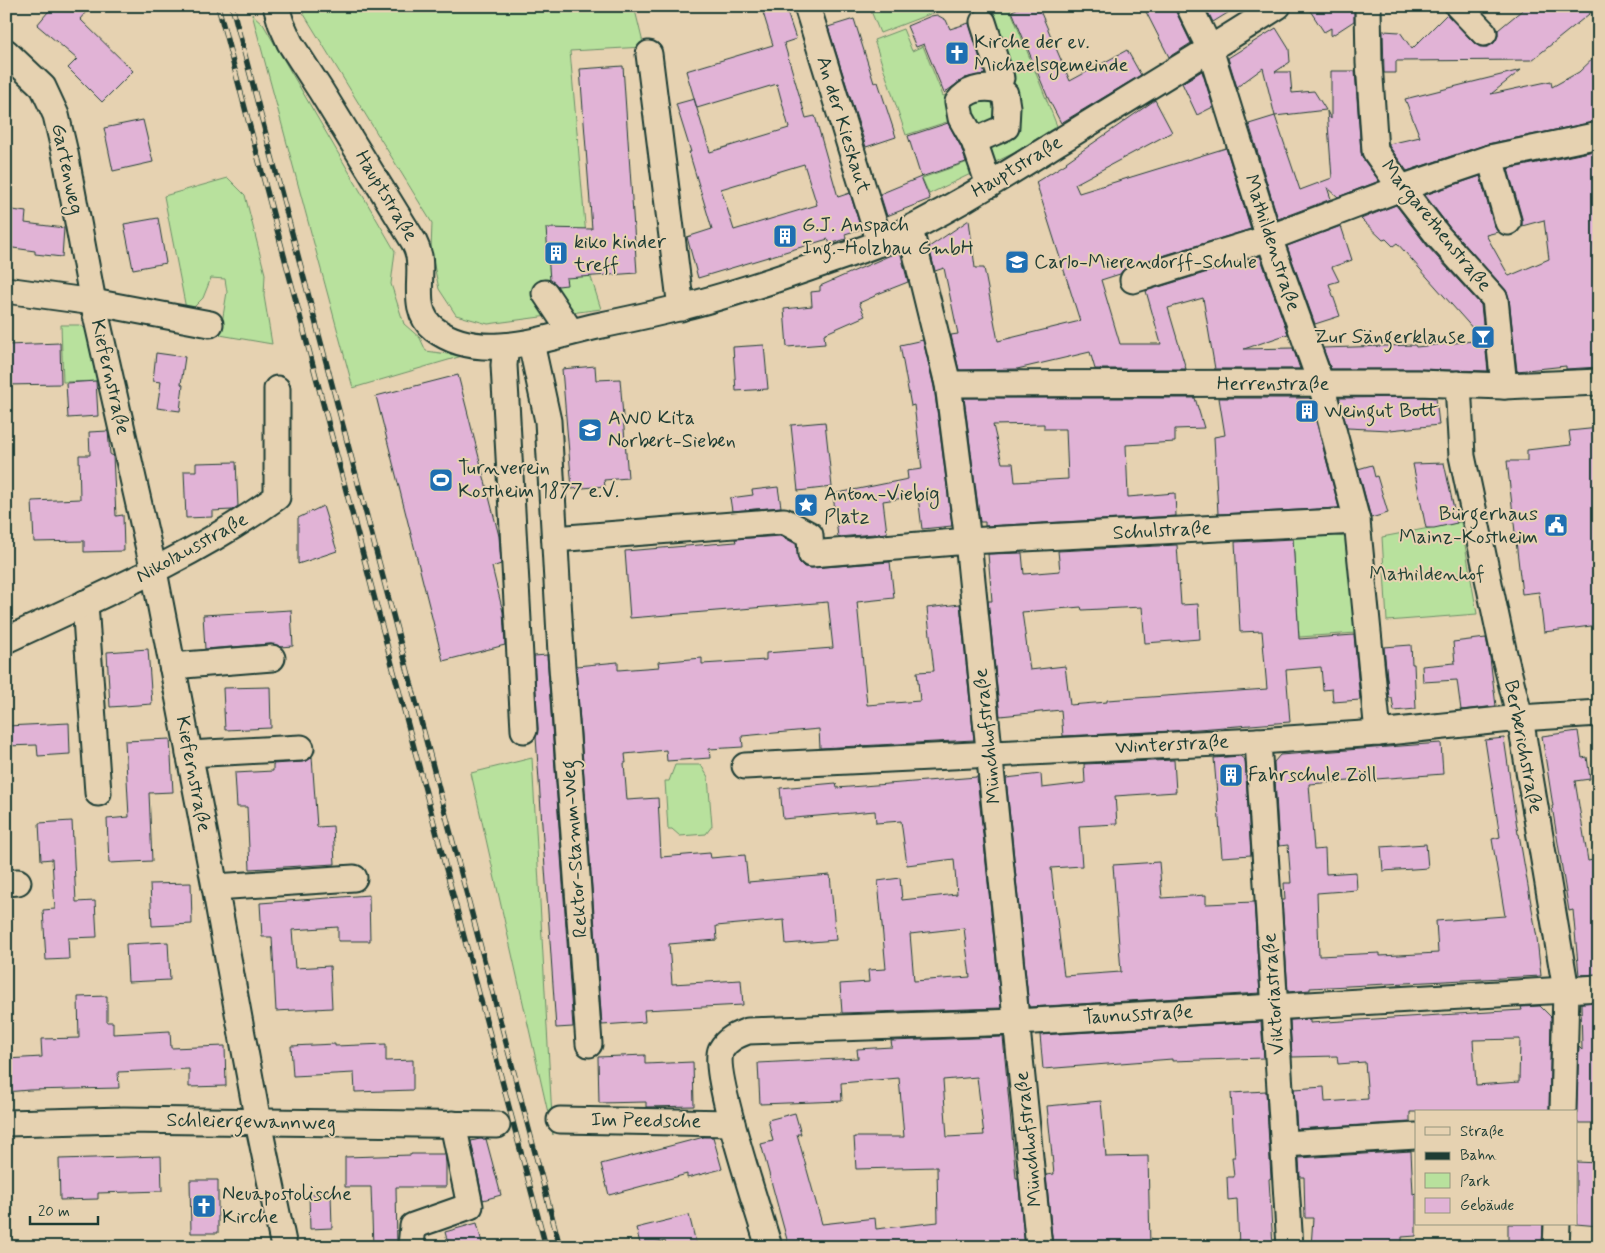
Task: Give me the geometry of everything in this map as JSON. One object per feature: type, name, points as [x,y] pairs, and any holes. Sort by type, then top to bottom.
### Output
[{"type":"street","name":"Hauptstraße","points":[[276,6],[290,42],[414,242],[419,255],[418,288],[420,306],[426,319],[434,328],[456,341],[478,346],[506,346],[531,343],[571,332],[681,308],[796,273],[880,243],[910,229],[989,185],[1278,6]]},
{"type":"street","name":"An der Kieskaut","points":[[807,6],[880,243]]},
{"type":"street","name":"Mathildenstraße","points":[[1189,6],[1210,49],[1269,238],[1321,384],[1357,521],[1378,733]]},
{"type":"street","name":"Margarethenstraße","points":[[1368,6],[1369,63],[1375,151],[1439,237],[1494,299],[1504,386]]},
{"type":"street","points":[[1458,6],[1484,33]]},
{"type":"street","points":[[983,22],[1001,78],[996,89]]},
{"type":"street","name":"Gartenweg","points":[[6,52],[43,87],[56,115],[93,302]]},
{"type":"street","points":[[649,54],[681,308]]},
{"type":"street","points":[[974,141],[1006,127],[1007,108],[1005,94],[996,89],[981,88],[965,94],[958,102],[962,118],[974,141],[989,185]]},
{"type":"street","points":[[1132,280],[1269,238],[1401,188],[1490,158],[1599,135]]},
{"type":"street","points":[[1490,158],[1508,222]]},
{"type":"street","name":"Münchhofstraße","points":[[910,229],[948,384],[968,542],[1039,1247]]},
{"type":"street","points":[[6,290],[93,302],[210,324]]},
{"type":"street","points":[[545,293],[571,332]]},
{"type":"street","name":"Kiefernstraße","points":[[93,302],[154,571],[215,886],[258,1122],[284,1247]]},
{"type":"street","points":[[531,343],[548,421],[554,532]]},
{"type":"street","points":[[506,346],[504,365],[524,730]]},
{"type":"street","name":"Herrenstraße","points":[[948,384],[1458,384],[1504,386],[1599,382]]},
{"type":"street","name":"Berberichstraße","points":[[1458,384],[1462,456],[1504,654],[1520,718],[1566,990],[1563,1110]]},
{"type":"street","name":"Nikolausstraße","points":[[6,640],[154,571],[251,516],[277,497],[276,389]]},
{"type":"street","name":"Schulstraße","points":[[554,532],[784,521],[810,535],[812,554],[968,542],[1357,521]]},
{"type":"street","name":"Rektor-Stamm-Weg","points":[[554,532],[589,1044]]},
{"type":"street","points":[[86,603],[98,793]]},
{"type":"street","points":[[172,666],[272,658]]},
{"type":"street","name":"Winterstraße","points":[[746,766],[1258,741],[1378,733],[1520,718],[1599,713]]},
{"type":"street","name":"Viktoriastraße","points":[[1258,741],[1290,1247]]},
{"type":"street","points":[[189,754],[301,748]]},
{"type":"street","points":[[215,886],[354,878]]},
{"type":"street","name":"Taunusstraße","points":[[769,1247],[732,1123],[723,1087],[720,1059],[721,1051],[732,1036],[748,1031],[1017,1022],[1599,988]]},
{"type":"street","name":"Schleiergewannweg","points":[[6,1123],[124,1120],[497,1125]]},
{"type":"street","name":"Im Peedsche","points":[[560,1120],[732,1123]]},
{"type":"street","points":[[411,1246],[413,1226],[470,1206],[454,1124]]},
{"type":"street","points":[[1284,1144],[1415,1136]]},
{"type":"street","points":[[1556,1247],[1557,1226]]},
{"type":"green space","points":[[299,6],[634,6],[644,47],[570,51],[589,271],[601,309],[488,324],[456,315],[439,289],[431,251],[432,223]]},
{"type":"green space","points":[[869,6],[951,6],[880,33]]},
{"type":"green space","points":[[972,6],[1009,6],[1057,126],[1014,153],[929,194],[922,178],[968,162],[953,120],[906,135],[874,40],[903,29],[912,51],[923,46],[943,96],[996,74]]},
{"type":"green space","points":[[252,14],[263,24],[395,251],[391,284],[404,324],[420,338],[426,351],[462,356],[353,388]]},
{"type":"green space","points":[[228,178],[245,195],[265,274],[264,296],[272,344],[220,335],[227,292],[225,279],[211,278],[203,298],[187,314],[164,196]]},
{"type":"green space","points":[[61,325],[79,325],[90,331],[102,381],[63,382]]},
{"type":"green space","name":"Mathildenhof","points":[[1461,522],[1477,614],[1387,621],[1382,537]]},
{"type":"green space","points":[[1347,537],[1356,633],[1299,637],[1293,538]]},
{"type":"green space","points":[[532,758],[553,1135],[471,773]]},
{"type":"green space","points":[[675,765],[701,765],[708,777],[712,826],[706,834],[680,836],[672,829],[668,829],[665,781],[669,781]]},
{"type":"building","points":[[53,6],[91,6],[80,19],[133,71],[102,102],[68,68],[77,59],[37,25]]},
{"type":"building","points":[[761,6],[785,6],[796,39],[784,43],[806,118],[815,116],[838,197],[850,193],[861,229],[845,234],[846,239],[830,244],[828,239],[698,278],[687,237],[712,229],[676,104],[694,99],[710,152],[789,128],[777,84],[697,108],[686,71],[773,45]],"holes":[[[804,164],[817,205],[734,230],[721,189]]]},
{"type":"building","points":[[1023,6],[1038,6],[1070,81],[1127,50],[1141,75],[1061,123],[1048,98],[1012,11]]},
{"type":"building","points":[[1143,6],[1175,6],[1191,43],[1169,57]]},
{"type":"building","points":[[1205,6],[1239,6],[1213,22]]},
{"type":"building","points":[[1307,6],[1354,6],[1354,21],[1331,36],[1331,28],[1324,32]]},
{"type":"building","points":[[1527,6],[1599,6],[1532,60],[1396,61],[1396,73],[1384,73],[1383,31],[1400,32],[1412,49],[1447,14],[1474,43],[1480,47],[1487,47],[1494,43],[1498,36],[1498,30]]},
{"type":"building","name":"Kirche der ev. Michaelsgemeinde","points":[[937,15],[946,20],[950,29],[969,23],[985,74],[965,78],[944,93],[924,44],[916,47],[907,26]]},
{"type":"building","points":[[854,19],[874,83],[878,82],[896,137],[866,147],[828,27]]},
{"type":"building","points":[[1276,28],[1289,49],[1290,62],[1275,72],[1290,72],[1292,93],[1314,91],[1326,110],[1275,116],[1263,68],[1237,87],[1228,58]]},
{"type":"building","points":[[1599,53],[1599,121],[1487,144],[1407,171],[1389,146],[1389,144],[1420,137],[1405,99],[1521,70],[1491,94],[1551,81],[1552,87],[1579,72]]},
{"type":"building","points":[[623,66],[637,273],[566,278],[567,285],[558,286],[550,280],[546,228],[592,229],[580,69]]},
{"type":"building","points":[[1202,71],[1213,107],[1197,115],[1182,83]]},
{"type":"building","points":[[1331,71],[1355,71],[1361,152],[1363,159],[1379,181],[1338,197],[1327,187],[1331,199],[1278,219],[1249,124],[1275,116],[1300,190],[1332,178],[1327,111],[1331,119]]},
{"type":"building","points":[[1155,100],[1172,132],[1075,184],[1079,193],[1226,148],[1251,229],[1129,266],[1120,274],[1101,280],[1120,344],[1161,344],[1146,291],[1260,256],[1288,334],[1244,349],[1293,348],[1300,369],[1215,369],[1203,298],[1168,308],[1186,369],[1095,369],[1090,352],[1017,369],[959,370],[951,335],[958,334],[944,268],[935,271],[929,247],[969,220],[975,268],[984,268],[998,341],[1080,321],[1036,182],[1067,163]]},
{"type":"building","points":[[143,120],[153,162],[113,171],[104,128]]},
{"type":"building","points":[[948,123],[961,147],[966,162],[921,177],[908,136]]},
{"type":"building","points":[[1599,150],[1599,367],[1566,369],[1566,366],[1517,371],[1509,298],[1506,290],[1450,228],[1425,195],[1480,176],[1494,226],[1498,232],[1486,235],[1509,276],[1549,259],[1544,220],[1522,226],[1522,218],[1508,169]]},
{"type":"building","points":[[921,177],[930,199],[887,216],[880,194]]},
{"type":"building","points":[[1396,205],[1428,247],[1481,305],[1488,371],[1331,369],[1323,348],[1415,345],[1416,347],[1483,340],[1397,243],[1393,246],[1386,239],[1383,240],[1361,219]]},
{"type":"building","points":[[6,209],[26,212],[25,223],[64,228],[62,257],[35,254],[35,251],[6,247]]},
{"type":"building","points":[[158,218],[166,263],[133,269],[124,224]]},
{"type":"building","points":[[1341,226],[1352,260],[1332,267],[1339,281],[1329,284],[1340,316],[1315,324],[1287,246]]},
{"type":"building","points":[[900,251],[908,282],[859,303],[865,316],[824,334],[825,344],[787,347],[784,309],[812,306],[811,292],[820,291],[820,286]]},
{"type":"building","points":[[923,340],[934,387],[952,526],[922,529],[918,496],[883,501],[887,533],[838,537],[833,494],[908,479],[907,471],[922,469],[914,405],[911,406],[900,345]]},
{"type":"building","points":[[60,343],[61,384],[6,385],[6,345]]},
{"type":"building","points":[[764,345],[768,389],[736,391],[733,347]]},
{"type":"building","points":[[156,353],[185,357],[180,411],[157,408],[161,382],[153,381]]},
{"type":"building","name":"AWO Kita Norbert-Sieben","points":[[595,366],[596,380],[620,379],[628,478],[604,480],[605,486],[572,489],[562,369]]},
{"type":"building","name":"Turnverein Kostheim 1877 e.V.","points":[[458,375],[499,536],[501,564],[492,567],[503,612],[505,645],[443,661],[376,396]]},
{"type":"building","points":[[96,381],[98,416],[68,418],[66,383]]},
{"type":"building","points":[[964,398],[1195,398],[1204,428],[1175,429],[1175,442],[1126,445],[1128,497],[1175,493],[1176,516],[985,526],[985,522],[980,522]],"holes":[[[1044,424],[1044,429],[1066,429],[1068,479],[1015,482],[1013,463],[1002,463],[993,425]]]},
{"type":"building","points":[[1219,398],[1310,398],[1339,508],[1218,514],[1214,437],[1225,435]]},
{"type":"building","points":[[1339,398],[1436,398],[1439,425],[1390,430],[1347,428]]},
{"type":"building","points":[[825,422],[832,487],[798,491],[791,425]]},
{"type":"building","name":"Bürgerhaus Mainz-Kostheim","points":[[1599,428],[1599,625],[1544,632],[1539,592],[1522,594],[1507,461],[1527,461],[1527,450],[1571,445],[1569,431]]},
{"type":"building","points":[[108,431],[110,454],[113,456],[116,516],[123,515],[124,551],[84,552],[84,541],[34,542],[32,501],[80,499],[79,455],[90,455],[89,432]]},
{"type":"building","points":[[236,462],[238,506],[232,510],[212,511],[212,517],[186,518],[184,471],[196,471],[196,463]]},
{"type":"building","points":[[1444,463],[1457,523],[1426,528],[1413,464]]},
{"type":"building","points":[[1372,465],[1388,513],[1371,518],[1358,469]]},
{"type":"building","points":[[778,487],[781,507],[732,511],[730,498],[753,495],[752,490]]},
{"type":"building","points":[[323,506],[337,551],[298,564],[298,518]]},
{"type":"building","points":[[781,536],[796,544],[799,562],[804,567],[890,562],[894,598],[857,602],[867,705],[920,701],[917,672],[934,671],[927,608],[960,604],[974,740],[820,748],[819,729],[742,736],[743,747],[709,749],[710,758],[667,761],[666,750],[625,754],[627,800],[658,798],[661,857],[710,853],[711,858],[745,855],[748,882],[830,875],[836,940],[786,944],[784,920],[716,926],[717,940],[669,944],[672,984],[741,980],[743,1005],[644,1010],[645,1022],[602,1025],[576,666],[618,662],[618,670],[659,667],[658,662],[702,658],[702,664],[766,660],[766,653],[833,648],[828,602],[630,618],[625,551],[736,542],[735,539]]},
{"type":"building","points":[[1293,539],[1299,639],[1354,635],[1360,700],[1333,702],[1332,689],[1323,690],[1321,667],[1286,670],[1290,722],[1172,731],[1063,736],[1061,710],[1000,716],[988,601],[992,601],[988,554],[1022,553],[1024,574],[1060,571],[1058,551],[1177,545],[1181,605],[1198,604],[1200,639],[1145,643],[1142,607],[1082,610],[1081,607],[1022,612],[1030,670],[1065,666],[1070,705],[1107,702],[1107,700],[1267,689],[1262,631],[1240,632],[1235,542]]},
{"type":"building","points":[[291,610],[293,646],[280,647],[271,644],[205,649],[203,615]]},
{"type":"building","points":[[1486,638],[1496,706],[1461,710],[1457,680],[1423,682],[1422,666],[1455,663],[1453,642]]},
{"type":"building","points":[[1411,645],[1412,664],[1414,664],[1416,709],[1394,711],[1392,698],[1389,698],[1384,647]]},
{"type":"building","points":[[148,649],[152,704],[110,707],[107,652]]},
{"type":"building","points":[[547,655],[573,1027],[556,1028],[536,737],[538,729],[534,656]]},
{"type":"building","points":[[270,687],[271,728],[225,730],[223,688]]},
{"type":"building","points":[[69,723],[70,754],[38,756],[37,745],[6,746],[6,726]]},
{"type":"building","points":[[1578,731],[1582,758],[1587,757],[1590,779],[1575,781],[1588,861],[1593,860],[1599,891],[1599,974],[1579,975],[1573,910],[1569,911],[1542,736]]},
{"type":"building","points":[[1504,738],[1518,834],[1537,938],[1541,976],[1310,988],[1310,990],[1288,992],[1282,900],[1285,900],[1284,883],[1291,883],[1288,845],[1279,846],[1274,762],[1280,755],[1441,743],[1443,774],[1309,784],[1314,850],[1325,849],[1326,874],[1356,872],[1357,890],[1317,893],[1319,956],[1380,953],[1380,956],[1438,953],[1436,921],[1505,916],[1492,839],[1500,837],[1485,740]]},
{"type":"building","points":[[170,739],[173,792],[149,793],[152,861],[109,863],[107,819],[129,817],[125,741]]},
{"type":"building","points":[[1240,756],[1245,760],[1251,855],[1222,857],[1214,758]]},
{"type":"building","points":[[312,757],[317,827],[333,826],[335,864],[250,869],[247,807],[237,807],[235,773],[273,771],[273,764],[302,762]]},
{"type":"building","points":[[1174,760],[1176,792],[1115,796],[1117,824],[1079,826],[1082,866],[1051,868],[1064,976],[1121,972],[1113,865],[1159,862],[1162,898],[1206,895],[1206,904],[1254,902],[1260,993],[1029,1007],[1006,778],[1041,774],[1042,788],[1085,783],[1084,764]]},
{"type":"building","points":[[977,777],[1001,1008],[842,1013],[840,984],[869,982],[868,970],[886,969],[878,881],[900,878],[902,900],[957,894],[954,859],[907,865],[901,821],[876,823],[875,811],[783,819],[780,788],[836,783],[837,788]],"holes":[[[964,928],[970,977],[914,981],[910,934]]]},
{"type":"building","points":[[72,821],[76,902],[95,901],[97,937],[68,938],[69,959],[46,960],[43,910],[55,909],[52,859],[41,860],[39,823]]},
{"type":"building","points":[[1426,844],[1428,868],[1383,871],[1381,847]]},
{"type":"building","points":[[191,883],[192,924],[152,926],[150,884]]},
{"type":"building","points":[[369,895],[370,941],[338,941],[338,927],[292,930],[295,968],[330,966],[332,1008],[276,1011],[272,937],[262,937],[260,903]]},
{"type":"building","points":[[168,942],[170,980],[128,982],[126,944]]},
{"type":"building","points":[[107,996],[107,1022],[113,1022],[113,1034],[170,1031],[171,1048],[225,1046],[226,1086],[189,1087],[189,1069],[118,1072],[119,1088],[6,1092],[6,1059],[42,1057],[41,1039],[79,1038],[78,997]]},
{"type":"building","points":[[1599,1002],[1599,1095],[1597,1096],[1597,1123],[1578,1123],[1577,1110],[1579,1047],[1582,1050],[1581,1003]]},
{"type":"building","points":[[1540,1006],[1551,1017],[1549,1110],[1415,1110],[1415,1112],[1410,1112],[1410,1122],[1297,1129],[1294,1089],[1324,1087],[1325,1102],[1368,1099],[1365,1062],[1338,1064],[1337,1056],[1292,1057],[1290,1020],[1310,1019],[1310,1023],[1522,1010],[1521,1007]],"holes":[[[1520,1039],[1519,1082],[1476,1085],[1473,1040]]]},
{"type":"building","points":[[1261,1022],[1264,1058],[1172,1061],[1172,1059],[1043,1069],[1040,1035]]},
{"type":"building","points":[[1003,1037],[1016,1178],[1018,1178],[1025,1247],[789,1247],[761,1144],[773,1141],[768,1120],[795,1113],[801,1134],[797,1134],[822,1224],[875,1218],[876,1229],[938,1222],[937,1167],[856,1169],[854,1137],[904,1137],[899,1078],[841,1083],[842,1101],[760,1104],[758,1063],[858,1058],[857,1049],[892,1047],[891,1041]],"holes":[[[977,1077],[984,1135],[947,1137],[943,1080]]]},
{"type":"building","points":[[335,1044],[335,1046],[386,1044],[386,1061],[413,1060],[413,1090],[355,1092],[354,1073],[293,1076],[291,1046]]},
{"type":"building","points":[[645,1055],[645,1064],[693,1062],[694,1106],[646,1107],[646,1102],[599,1103],[598,1057]]},
{"type":"building","points":[[1266,1091],[1273,1247],[1239,1247],[1237,1199],[1228,1200],[1227,1177],[1234,1177],[1232,1157],[1235,1157],[1231,1093]]},
{"type":"building","points":[[1101,1101],[1106,1157],[1148,1156],[1150,1247],[1053,1247],[1046,1175],[1054,1174],[1047,1106]]},
{"type":"building","points":[[704,1137],[713,1137],[722,1169],[687,1178],[687,1174],[609,1195],[601,1164]]},
{"type":"building","points":[[486,1139],[501,1195],[483,1200],[471,1141]]},
{"type":"building","points":[[1411,1151],[1413,1194],[1415,1193],[1416,1236],[1402,1237],[1402,1243],[1365,1245],[1365,1247],[1311,1247],[1313,1218],[1305,1218],[1304,1177],[1300,1177],[1299,1158]]},
{"type":"building","points":[[445,1154],[446,1187],[396,1187],[397,1247],[373,1247],[371,1187],[345,1187],[345,1157]]},
{"type":"building","points":[[161,1156],[162,1191],[98,1193],[98,1199],[60,1200],[59,1159]]},
{"type":"building","points":[[1578,1162],[1599,1163],[1599,1226],[1578,1224]]},
{"type":"building","name":"Neuapostolische Kirche","points":[[190,1180],[218,1180],[218,1233],[191,1233]]},
{"type":"building","points":[[309,1194],[331,1194],[332,1228],[310,1229]]},
{"type":"building","points":[[689,1215],[697,1247],[667,1247],[665,1241],[641,1247],[636,1228]]},
{"type":"building","points":[[477,1223],[483,1247],[449,1247],[445,1232]]},
{"type":"building","points":[[1508,1226],[1543,1226],[1542,1247],[1508,1246]]},
{"type":"railway","points":[[218,6],[546,1247]]},
{"type":"railway","points":[[232,6],[560,1247]]},
{"type":"place","name":"Kirche der ev. Michaelsgemeinde","points":[[957,53]]},
{"type":"place","name":"G.J. Anspach Ing.-Holzbau GmbH","points":[[785,236]]},
{"type":"place","name":"kiko kinder treff","points":[[556,253]]},
{"type":"place","name":"Carlo-Mierendorff-Schule","points":[[1017,262]]},
{"type":"place","name":"Zur Sängerklause","points":[[1483,337]]},
{"type":"place","name":"Weingut Bott","points":[[1307,411]]},
{"type":"place","name":"AWO Kita Norbert-Sieben","points":[[590,430]]},
{"type":"place","name":"Turnverein Kostheim 1877 e.V.","points":[[441,480]]},
{"type":"place","name":"Anton-Viebig Platz","points":[[806,505]]},
{"type":"place","name":"Bürgerhaus Mainz-Kostheim","points":[[1556,525]]},
{"type":"place","name":"Fahrschule Zöll","points":[[1231,775]]},
{"type":"place","name":"Neuapostolische Kirche","points":[[204,1206]]}]
